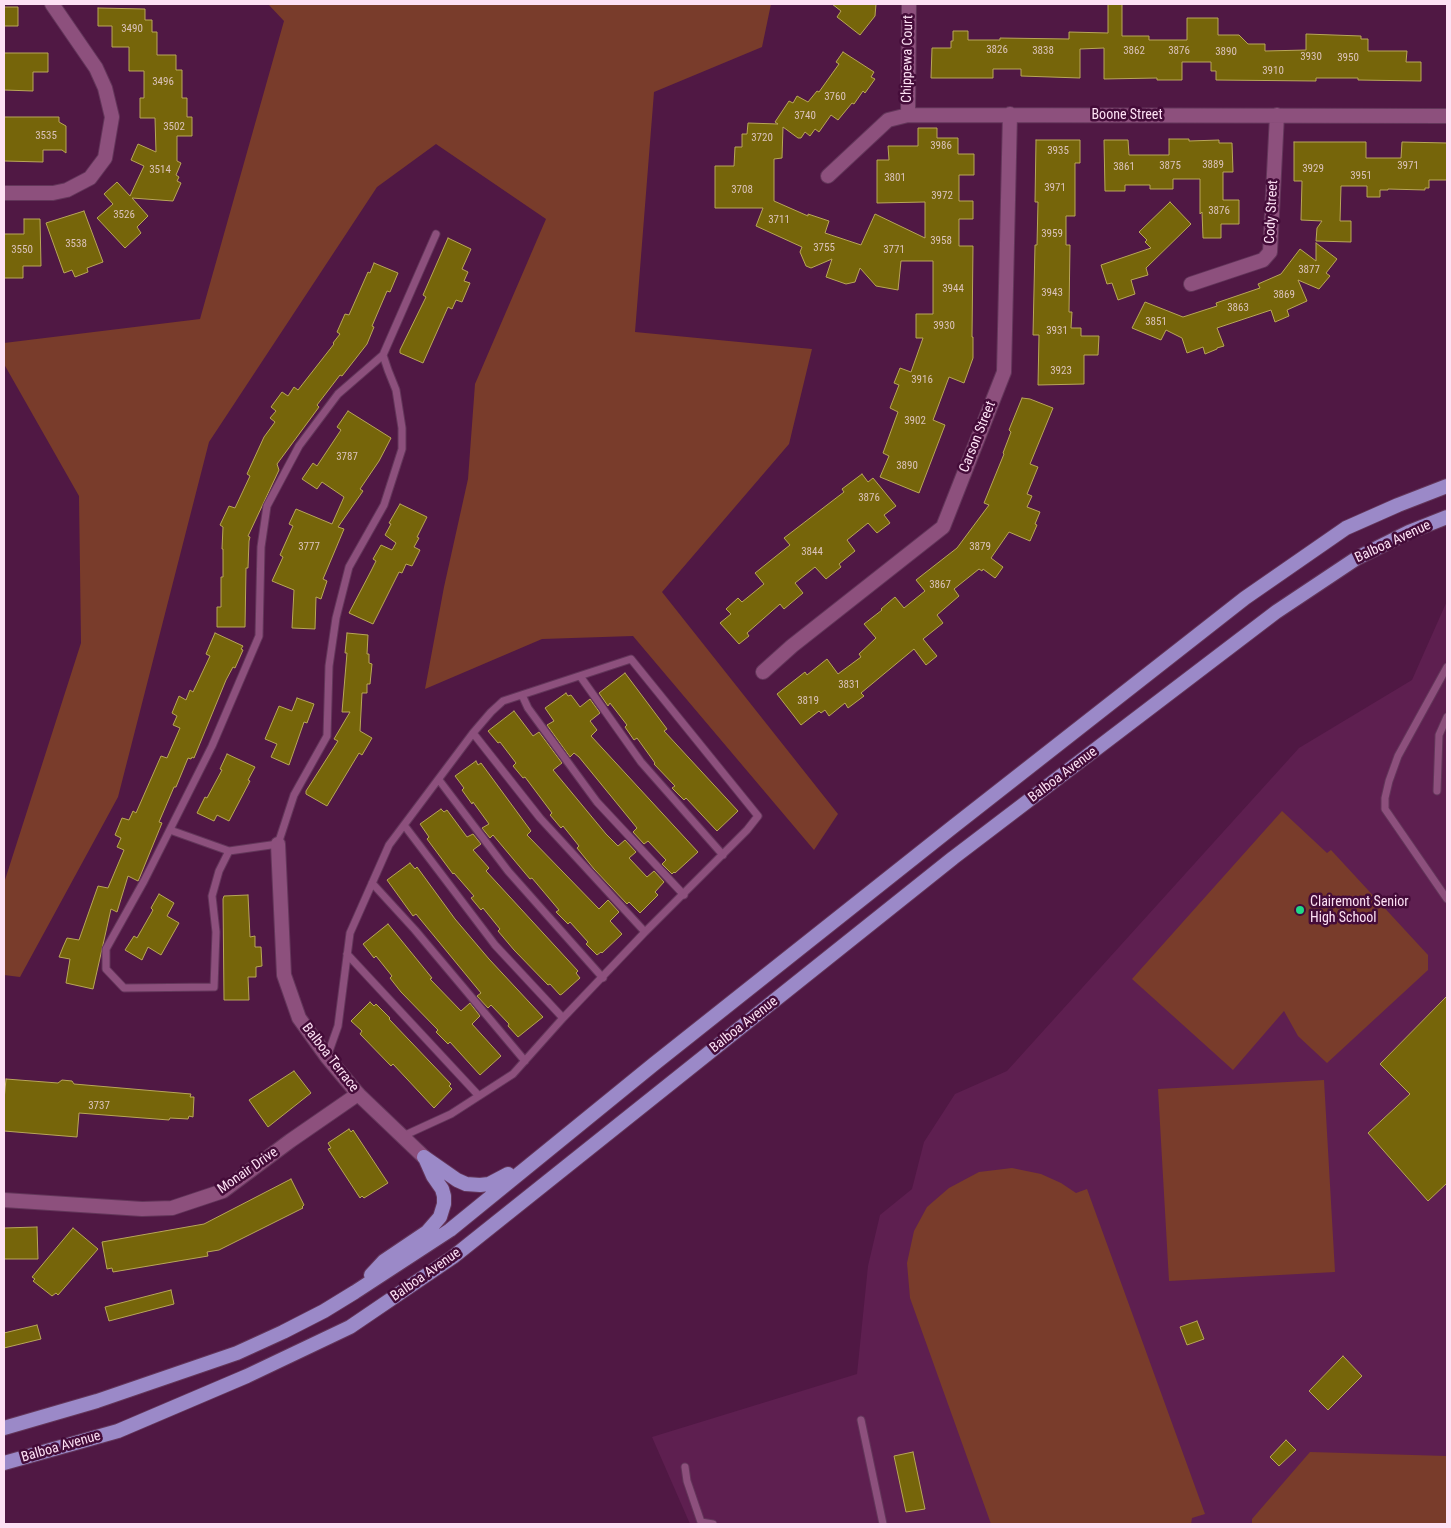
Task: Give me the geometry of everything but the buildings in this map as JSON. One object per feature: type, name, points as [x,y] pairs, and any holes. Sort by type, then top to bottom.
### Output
[{"type":"main road","name":"Balboa Avenue","points":[[4,1428],[97,1401],[237,1353],[324,1312],[450,1230],[954,826],[1245,598],[1346,528],[1398,504],[1447,486]]},
{"type":"main road","name":"Balboa Avenue","points":[[4,1463],[118,1431],[246,1376],[350,1326],[453,1257],[953,858],[1276,612],[1357,558],[1409,532],[1447,517]]},
{"type":"main road","points":[[424,1157],[457,1180],[466,1184],[489,1184],[505,1177],[552,1139],[579,1125]]},
{"type":"main road","points":[[355,1292],[384,1261],[427,1232],[440,1217],[444,1196],[424,1157]]},
{"type":"street","points":[[4,193],[53,193],[67,190],[90,178],[105,158],[112,117],[105,88],[96,68],[52,4]]},
{"type":"street","name":"Chippewa Court","points":[[908,115],[909,4]]},
{"type":"street","name":"Carson Street","points":[[763,672],[792,646],[943,527],[1004,372],[1010,114]]},
{"type":"street","name":"Boone Street","points":[[828,176],[888,120],[908,115],[1447,116]]},
{"type":"street","name":"Cody Street","points":[[1191,284],[1263,260],[1270,252],[1277,115]]},
{"type":"street","name":"Balboa Terrace","points":[[278,844],[284,975],[299,1018],[327,1057],[358,1094],[424,1157]]},
{"type":"street","name":"Monair Drive","points":[[4,1200],[142,1209],[172,1208],[223,1191],[290,1141],[358,1094]]},
{"type":"lane","points":[[229,851],[219,871],[212,896],[216,932],[214,987],[124,988],[106,969],[106,949],[144,881],[212,746],[259,636],[261,547],[267,506],[299,446],[338,394],[383,355],[436,234]]},
{"type":"lane","points":[[170,830],[229,851],[278,844],[294,795],[327,736],[329,666],[336,618],[349,567],[384,505],[402,449],[402,428],[396,390],[383,355]]},
{"type":"lane","points":[[327,1057],[338,1026],[350,933],[389,844],[439,780],[473,732],[503,701],[631,659],[758,816],[747,830],[645,932],[563,1018],[513,1074],[451,1114],[403,1136]]},
{"type":"lane","points":[[1447,667],[1445,680],[1398,756],[1388,781],[1385,798],[1385,809],[1447,898]]},
{"type":"lane","points":[[580,676],[641,762],[722,855]]},
{"type":"lane","points":[[522,695],[528,708],[597,802],[684,895]]},
{"type":"lane","points":[[1437,791],[1439,735],[1447,717]]},
{"type":"lane","points":[[473,732],[540,818],[645,932]]},
{"type":"lane","points":[[439,780],[508,871],[603,978]]},
{"type":"lane","points":[[404,825],[495,945],[563,1018]]},
{"type":"lane","points":[[372,883],[421,937],[525,1060]]},
{"type":"lane","points":[[347,954],[479,1096]]},
{"type":"lane","points":[[861,1420],[883,1524]]},
{"type":"lane","points":[[685,1467],[687,1481],[701,1522],[713,1524]]},
{"type":"shaded area","points":[[268,4],[771,4],[762,47],[654,92],[635,332],[812,349],[789,444],[662,592],[838,814],[814,850],[633,636],[542,639],[425,689],[444,587],[468,479],[475,384],[546,219],[436,144],[377,187],[209,442],[118,797],[20,977],[4,975],[4,883],[81,643],[79,496],[4,364],[4,343],[200,319],[284,21]]},
{"type":"shaded area","name":"Clairemont Senior High School","points":[[1447,601],[1447,1524],[690,1524],[652,1437],[857,1374],[868,1266],[880,1215],[912,1189],[924,1142],[955,1094],[1007,1071],[1299,748],[1412,680]]},
{"type":"shaded area","points":[[1282,811],[1327,853],[1331,850],[1428,955],[1428,970],[1327,1063],[1298,1036],[1284,1011],[1233,1070],[1132,979]]},
{"type":"shaded area","points":[[1324,1080],[1335,1272],[1169,1281],[1158,1089]]},
{"type":"shaded area","points":[[1012,1168],[1041,1174],[1061,1183],[1076,1193],[1087,1189],[1205,1514],[1192,1518],[1191,1524],[991,1524],[910,1298],[907,1263],[914,1231],[927,1207],[949,1188],[979,1172]]},
{"type":"shaded area","points":[[1310,1452],[1447,1456],[1447,1524],[1252,1524],[1252,1519]]},
{"type":"place","name":"Clairemont Senior High School","points":[[1300,910]]}]
